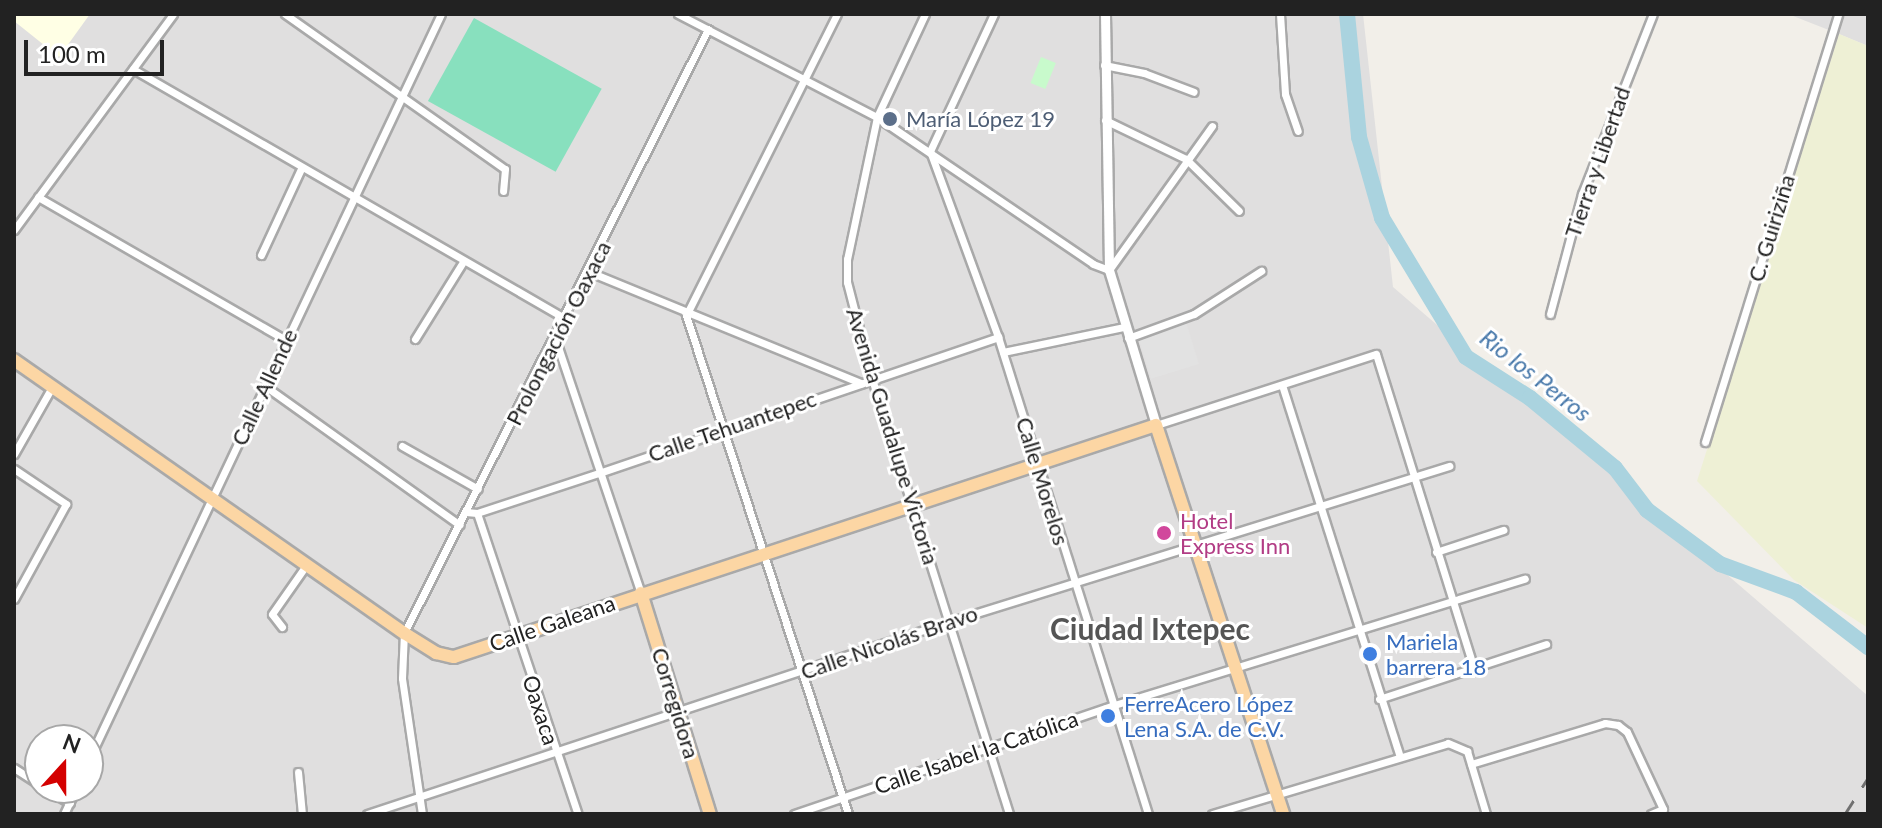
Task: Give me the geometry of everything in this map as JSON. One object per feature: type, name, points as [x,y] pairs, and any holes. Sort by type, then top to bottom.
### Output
[{"type":"main road","name":"Calle Galeana","points":[[14,360],[214,496],[404,633],[436,653],[454,657],[763,551],[1156,425]]},
{"type":"main road","points":[[1156,425],[1283,814]]},
{"type":"main road","name":"Corregidora","points":[[641,593],[710,814]]},
{"type":"street","points":[[14,230],[173,14]]},
{"type":"street","points":[[285,14],[400,100],[505,169],[503,191]]},
{"type":"street","name":"Calle Allende","points":[[104,727],[441,14]]},
{"type":"street","points":[[678,14],[877,117],[1093,264],[1109,270]]},
{"type":"street","points":[[837,14],[686,315],[848,814]]},
{"type":"street","name":"Avenida Guadalupe Victoria","points":[[925,14],[877,117],[847,259],[851,303],[1009,814]]},
{"type":"street","points":[[930,151],[994,14]]},
{"type":"street","points":[[1105,14],[1109,270],[1156,425],[1376,354],[1473,666]]},
{"type":"street","points":[[1280,14],[1285,94],[1298,131]]},
{"type":"street","name":"Tierra y Libertad","points":[[1550,314],[1582,194],[1653,14]]},
{"type":"street","name":"C. Guiriziña","points":[[1705,442],[1838,14]]},
{"type":"street","name":"Prolongación Oaxaca","points":[[404,633],[590,272],[708,29]]},
{"type":"street","points":[[1104,65],[1144,73],[1194,92]]},
{"type":"street","points":[[133,69],[301,169],[566,319]]},
{"type":"street","points":[[1105,120],[1186,159],[1239,211]]},
{"type":"street","points":[[1109,270],[1212,126]]},
{"type":"street","name":"Calle Morelos","points":[[930,151],[1003,352],[1111,706],[1148,814]]},
{"type":"street","points":[[261,255],[301,169]]},
{"type":"street","points":[[38,197],[286,340]]},
{"type":"street","points":[[415,339],[463,262]]},
{"type":"street","points":[[1128,338],[1194,314],[1261,271]]},
{"type":"street","points":[[590,272],[686,315],[861,383]]},
{"type":"street","points":[[1003,352],[1124,327]]},
{"type":"street","name":"Calle Tehuantepec","points":[[466,512],[477,513],[599,473],[721,428],[998,337]]},
{"type":"street","points":[[555,340],[641,593]]},
{"type":"street","points":[[1282,385],[1357,634],[1400,757]]},
{"type":"street","points":[[265,386],[460,525]]},
{"type":"street","points":[[14,454],[52,387]]},
{"type":"street","points":[[402,446],[478,489]]},
{"type":"street","name":"Calle Nicolás Bravo","points":[[367,814],[951,621],[1196,548],[1449,466]]},
{"type":"street","points":[[14,469],[66,504],[14,599]]},
{"type":"street","name":"Oaxaca","points":[[477,513],[578,814]]},
{"type":"street","points":[[1436,552],[1503,530]]},
{"type":"street","points":[[282,627],[272,614],[307,564]]},
{"type":"street","name":"Calle Isabel la Católica","points":[[794,814],[1111,706],[1357,634],[1525,579]]},
{"type":"street","points":[[404,633],[402,678],[422,814]]},
{"type":"street","points":[[1379,699],[1546,644]]},
{"type":"street","points":[[1471,764],[1605,723],[1618,725],[1627,732],[1665,811],[1651,814]]},
{"type":"street","points":[[1212,814],[1448,743],[1463,746],[1486,814]]},
{"type":"street","points":[[298,772],[302,814]]},
{"type":"shaded area","points":[[14,14],[1363,14],[1393,287],[1868,696],[1868,814],[14,814]]},
{"type":"shaded area","points":[[14,14],[90,14],[59,57],[14,21]]},
{"type":"shaded area","points":[[1788,14],[1868,14],[1868,46],[1839,34]]},
{"type":"shaded area","points":[[1839,34],[1868,46],[1868,628],[1794,580],[1697,481]]},
{"type":"shaded area","points":[[1186,322],[1199,364],[1151,379],[1138,337]]},
{"type":"green space","points":[[474,18],[602,89],[556,172],[428,101]]},
{"type":"green space","points":[[1041,57],[1056,63],[1045,89],[1031,83]]},
{"type":"waterway","name":"Rio los Perros","points":[[1347,14],[1359,137],[1382,218],[1466,357],[1530,398],[1615,468],[1647,510],[1720,564],[1796,592],[1868,647]]},
{"type":"railway","points":[[1845,814],[1868,778]]},
{"type":"place","name":"María López 19","points":[[890,119]]},
{"type":"place","name":"Hotel Express Inn","points":[[1164,533]]},
{"type":"place","name":"Mariela barrera 18","points":[[1370,654]]},
{"type":"place","name":"FerreAcero López Lena S.A. de C.V.","points":[[1108,716]]},
{"type":"district","name":"Ciudad Ixtepec","points":[[1150,628]]}]
